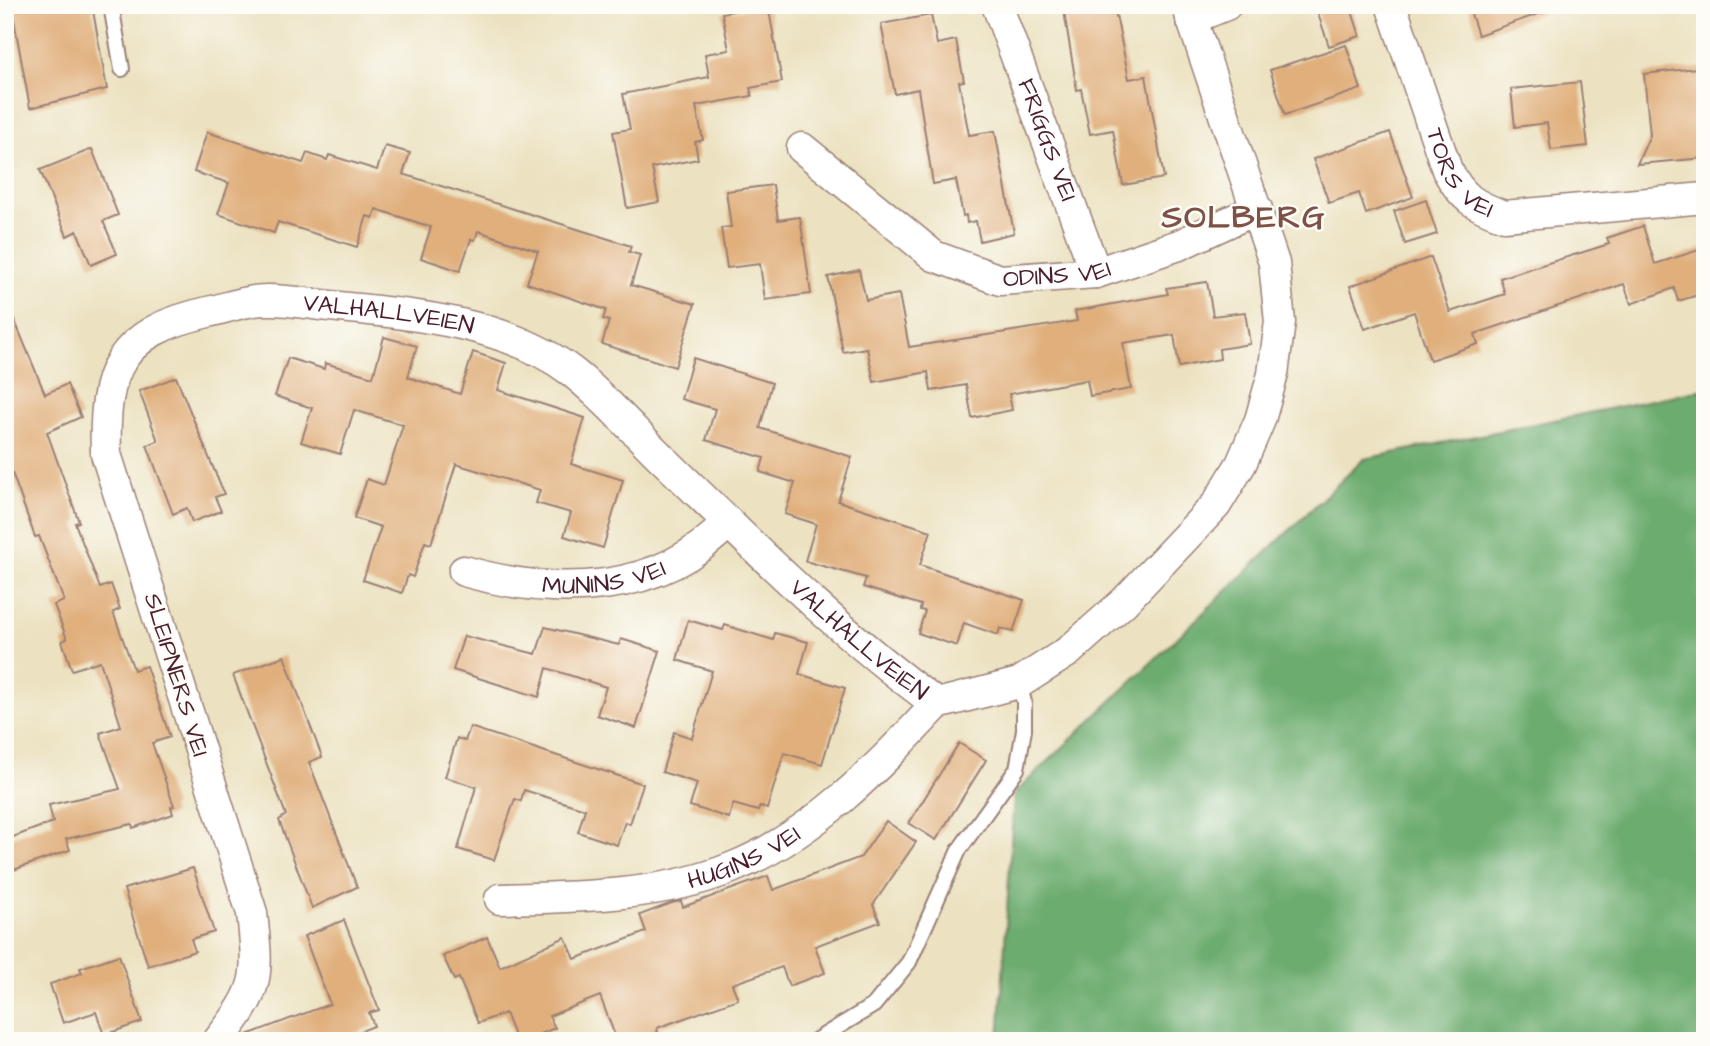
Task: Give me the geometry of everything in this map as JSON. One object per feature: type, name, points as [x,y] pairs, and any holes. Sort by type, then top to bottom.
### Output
[{"type":"street","name":"FRIGGS VEI","points":[[997,5],[1096,273]]},
{"type":"street","points":[[1189,12],[1226,5]]},
{"type":"street","name":"TORS VEI","points":[[1391,5],[1447,170],[1458,191],[1477,206],[1504,216],[1705,198]]},
{"type":"street","name":"VALHALLVEIEN","points":[[169,325],[194,315],[265,299],[400,313],[482,331],[524,345],[570,371],[728,522],[892,671],[937,704],[1019,683],[1069,651],[1132,594],[1216,505],[1241,464],[1273,374],[1280,322],[1274,263],[1258,209],[1189,12]]},
{"type":"street","name":"ODINS VEI","points":[[802,148],[934,256],[1000,280],[1096,273],[1179,245],[1258,209]]},
{"type":"street","name":"SLEIPNERS VEI","points":[[169,325],[133,345],[113,372],[104,409],[106,454],[252,912],[258,971],[244,1008],[218,1041]]},
{"type":"street","name":"MUNINS VEI","points":[[464,571],[498,581],[569,588],[624,583],[672,565],[710,542],[728,522]]},
{"type":"street","name":"HUGINS VEI","points":[[500,899],[555,898],[668,886],[731,869],[780,844],[867,778],[937,704]]},
{"type":"lane","points":[[111,5],[122,69]]},
{"type":"lane","points":[[815,1041],[874,1005],[909,962],[959,850],[1017,769],[1024,730],[1024,702],[1019,683]]},
{"type":"green space","points":[[1705,389],[1705,1041],[999,1041],[1014,794],[1364,459]]},
{"type":"building","points":[[41,5],[92,5],[107,89],[30,108],[12,9]]},
{"type":"building","points":[[768,5],[782,82],[750,88],[752,96],[696,106],[703,140],[695,142],[698,159],[652,168],[659,202],[627,208],[613,132],[630,129],[623,94],[709,77],[705,54],[729,50],[722,13]]},
{"type":"building","points":[[1063,5],[1114,5],[1129,79],[1146,76],[1164,178],[1123,185],[1113,130],[1090,134],[1081,89],[1077,90]]},
{"type":"building","points":[[1315,5],[1350,5],[1360,36],[1329,46]]},
{"type":"building","points":[[1468,5],[1550,5],[1550,10],[1478,35]]},
{"type":"building","points":[[931,15],[937,44],[956,40],[964,81],[959,82],[969,135],[995,131],[1014,233],[980,241],[976,221],[967,223],[966,215],[963,216],[956,180],[933,184],[918,89],[895,94],[881,24]]},
{"type":"building","points":[[1346,45],[1361,89],[1285,115],[1270,70]]},
{"type":"building","points":[[1705,67],[1705,158],[1637,164],[1650,135],[1644,74]]},
{"type":"building","points":[[1580,82],[1588,146],[1551,150],[1547,123],[1515,127],[1511,89]]},
{"type":"building","points":[[207,132],[303,163],[307,153],[327,160],[329,155],[377,170],[385,146],[410,153],[403,174],[631,246],[629,252],[640,255],[631,285],[695,304],[675,367],[602,344],[609,321],[603,319],[606,310],[527,283],[538,251],[478,231],[475,240],[471,239],[460,271],[421,258],[431,227],[376,209],[373,218],[367,216],[357,247],[278,222],[274,233],[218,214],[229,183],[194,172]]},
{"type":"building","points":[[1390,132],[1413,197],[1366,214],[1359,193],[1329,203],[1313,159]]},
{"type":"building","points":[[92,149],[118,215],[103,221],[117,254],[91,265],[77,231],[67,236],[40,170]]},
{"type":"building","points":[[773,185],[778,220],[800,217],[811,294],[765,300],[760,264],[727,268],[721,228],[731,227],[726,191]]},
{"type":"building","points":[[1426,200],[1437,234],[1405,244],[1394,211]]},
{"type":"building","points":[[1643,226],[1655,264],[1705,248],[1705,293],[1678,301],[1674,288],[1631,304],[1624,284],[1475,334],[1478,344],[1430,360],[1414,312],[1365,329],[1350,286],[1431,257],[1450,312],[1505,294],[1500,278],[1609,244],[1607,238]]},
{"type":"building","points":[[859,270],[866,300],[899,294],[909,347],[1077,321],[1075,311],[1168,294],[1166,288],[1207,282],[1213,316],[1245,312],[1250,344],[1219,349],[1220,359],[1179,367],[1174,335],[1123,343],[1131,389],[1090,396],[1087,380],[1009,394],[1012,410],[972,418],[966,385],[931,391],[928,372],[874,382],[867,348],[843,352],[828,277]]},
{"type":"building","points":[[5,297],[45,394],[67,384],[81,417],[47,432],[79,522],[75,523],[100,588],[111,584],[120,609],[113,612],[134,670],[146,666],[170,737],[152,743],[174,806],[171,807],[173,814],[133,828],[132,824],[66,839],[70,850],[5,873],[5,840],[53,822],[49,805],[120,789],[100,733],[121,726],[100,661],[72,670],[62,641],[67,639],[54,605],[64,601],[39,536],[35,537],[5,453]]},
{"type":"building","points":[[384,337],[417,346],[408,377],[460,394],[473,352],[506,363],[498,390],[585,418],[571,464],[623,480],[603,548],[564,536],[571,513],[536,503],[540,490],[456,464],[431,544],[425,542],[413,577],[408,575],[402,593],[363,580],[381,527],[354,518],[367,479],[384,485],[403,425],[354,410],[340,454],[301,442],[312,408],[275,396],[288,358],[324,369],[325,363],[373,377]]},
{"type":"building","points":[[693,358],[772,383],[760,428],[852,457],[838,501],[931,531],[920,565],[1024,600],[1013,632],[1000,628],[998,635],[964,623],[957,646],[918,633],[925,611],[920,610],[921,605],[863,587],[866,578],[805,561],[816,524],[785,514],[795,483],[760,472],[764,458],[706,440],[715,409],[681,399]]},
{"type":"building","points":[[176,377],[224,494],[215,497],[221,511],[192,522],[187,508],[173,514],[147,445],[158,441],[139,391]]},
{"type":"building","points":[[688,620],[723,630],[725,625],[773,640],[775,633],[808,642],[799,674],[845,688],[822,764],[784,753],[767,809],[760,806],[758,811],[733,804],[729,818],[690,806],[697,783],[662,772],[674,732],[692,738],[712,671],[677,660]]},
{"type":"building","points":[[545,627],[619,645],[621,639],[660,651],[636,728],[597,715],[606,687],[547,668],[539,697],[453,670],[464,636],[536,654]]},
{"type":"building","points":[[284,656],[322,757],[309,762],[357,887],[312,908],[279,820],[286,815],[233,675]]},
{"type":"building","points":[[470,727],[643,784],[630,824],[625,822],[617,845],[578,832],[585,809],[524,790],[521,801],[515,799],[494,860],[458,849],[476,787],[445,777],[457,738],[465,741]]},
{"type":"building","points":[[959,743],[986,760],[936,840],[909,823]]},
{"type":"building","points":[[886,821],[916,842],[873,905],[880,922],[815,946],[825,973],[789,986],[782,967],[732,984],[738,999],[657,1028],[658,1032],[634,1041],[617,1041],[600,996],[549,1016],[555,1028],[524,1041],[516,1041],[505,1013],[478,1023],[459,978],[454,980],[443,956],[487,937],[500,967],[565,937],[575,959],[646,932],[640,915],[672,903],[681,901],[683,907],[768,876],[773,890],[861,857]]},
{"type":"building","points":[[193,868],[214,932],[191,939],[195,951],[148,966],[124,889]]},
{"type":"building","points":[[344,920],[379,1010],[369,1013],[374,1026],[336,1041],[240,1041],[244,1036],[330,1004],[304,936]]},
{"type":"building","points":[[119,955],[142,1022],[104,1035],[96,1012],[63,1023],[50,984],[82,973],[80,968]]},
{"type":"district","name":"SOLBERG","points":[[1244,217]]}]
